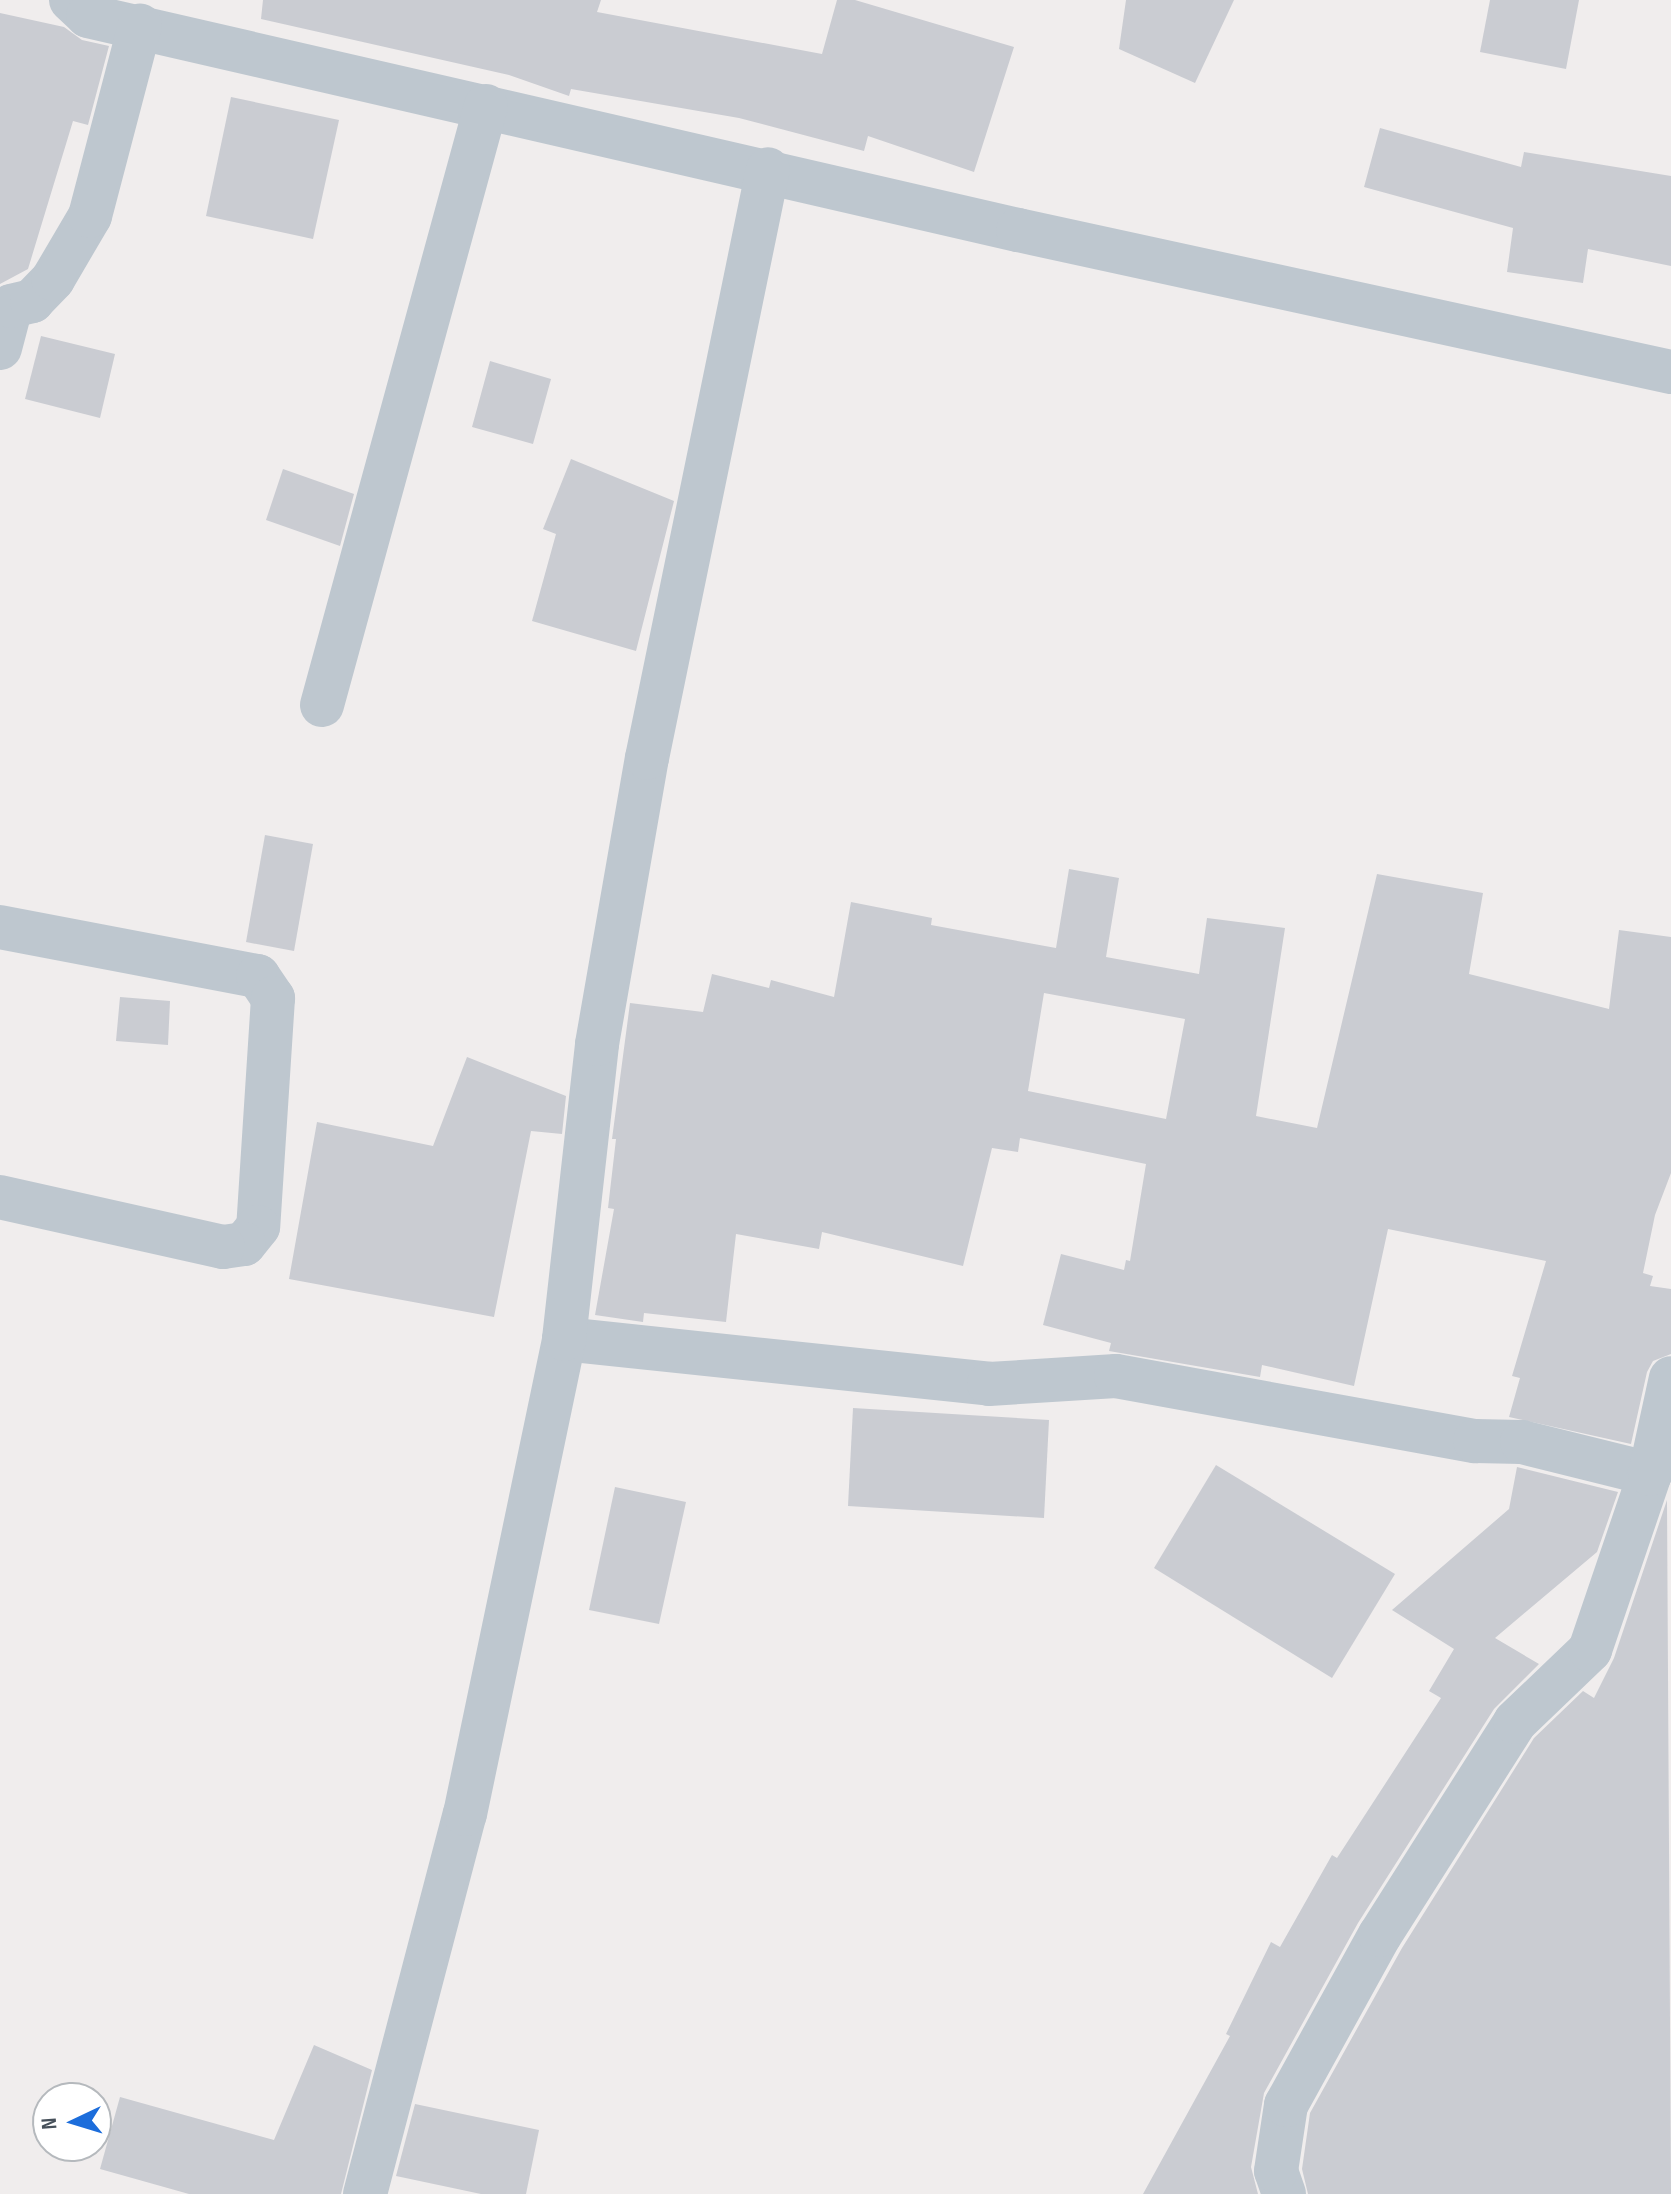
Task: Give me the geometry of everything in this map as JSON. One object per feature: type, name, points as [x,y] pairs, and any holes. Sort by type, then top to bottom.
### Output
[{"type":"street","points":[[71,0],[78,12],[88,16],[140,25],[768,169],[1018,230],[1671,372]]},
{"type":"street","points":[[0,348],[6,306],[32,301],[53,279],[90,216],[140,25]]},
{"type":"street","points":[[322,705],[486,106]]},
{"type":"street","points":[[365,2194],[465,1814],[564,1339],[607,984],[683,575],[734,352],[768,169]]},
{"type":"street","points":[[0,927],[258,976],[273,998],[258,1227],[244,1244],[223,1247],[0,1197]]},
{"type":"street","points":[[564,1339],[989,1384],[1116,1376],[1475,1441],[1522,1442],[1650,1474]]},
{"type":"street","points":[[1284,2194],[1276,2171],[1286,2105],[1380,1935],[1515,1722],[1590,1650],[1650,1474],[1671,1378]]},
{"type":"building","points":[[263,0],[601,0],[597,12],[822,54],[837,0],[855,0],[1014,47],[974,172],[868,136],[864,151],[739,118],[571,89],[569,96],[509,75],[261,19]]},
{"type":"building","points":[[1126,0],[1234,0],[1195,83],[1119,49]]},
{"type":"building","points":[[1490,0],[1579,0],[1566,69],[1480,52]]},
{"type":"building","points":[[0,13],[64,27],[82,40],[109,46],[88,125],[73,121],[28,269],[0,284]]},
{"type":"building","points":[[231,97],[339,120],[313,239],[206,216]]},
{"type":"building","points":[[1380,128],[1521,167],[1524,152],[1671,176],[1671,266],[1588,249],[1583,283],[1507,272],[1513,228],[1364,187]]},
{"type":"building","points":[[41,336],[115,354],[100,418],[25,399]]},
{"type":"building","points":[[490,361],[551,379],[533,444],[472,427]]},
{"type":"building","points":[[571,459],[674,501],[636,651],[532,621],[556,534],[543,529]]},
{"type":"building","points":[[283,469],[354,494],[340,546],[266,520]]},
{"type":"building","points":[[265,835],[313,844],[294,951],[246,942]]},
{"type":"building","points":[[1069,869],[1119,878],[1106,957],[1199,974],[1207,918],[1285,928],[1256,1116],[1317,1128],[1377,874],[1483,893],[1469,974],[1609,1009],[1619,930],[1671,937],[1671,1173],[1655,1215],[1643,1273],[1653,1276],[1650,1286],[1671,1289],[1671,1354],[1653,1361],[1647,1372],[1631,1444],[1509,1417],[1520,1378],[1512,1376],[1546,1261],[1388,1229],[1354,1386],[1262,1365],[1260,1377],[1109,1351],[1111,1343],[1043,1325],[1061,1254],[1124,1270],[1126,1260],[1130,1261],[1146,1164],[1020,1138],[1018,1152],[992,1148],[963,1266],[822,1232],[819,1249],[736,1234],[726,1322],[644,1313],[643,1322],[595,1315],[614,1209],[608,1208],[616,1139],[612,1139],[630,1003],[703,1012],[712,974],[769,988],[771,980],[834,997],[851,902],[932,918],[931,925],[1056,948]],"holes":[[[1044,993],[1185,1019],[1166,1119],[1028,1091]]]},
{"type":"building","points":[[120,997],[170,1001],[168,1045],[116,1041]]},
{"type":"building","points":[[467,1057],[566,1096],[562,1134],[531,1131],[494,1317],[289,1279],[317,1122],[433,1146]]},
{"type":"building","points":[[853,1408],[1049,1420],[1044,1518],[848,1506]]},
{"type":"building","points":[[1216,1465],[1395,1574],[1332,1678],[1154,1568]]},
{"type":"building","points":[[1517,1467],[1618,1492],[1597,1552],[1495,1638],[1539,1664],[1494,1709],[1358,1923],[1264,2093],[1251,2167],[1258,2194],[1143,2194],[1230,2036],[1226,2034],[1271,1942],[1280,1947],[1332,1855],[1337,1858],[1441,1698],[1429,1691],[1454,1649],[1392,1610],[1509,1509]]},
{"type":"building","points":[[615,1487],[686,1502],[659,1624],[589,1610]]},
{"type":"building","points":[[1667,1500],[1671,2194],[1308,2194],[1302,2169],[1310,2113],[1402,1948],[1534,1738],[1583,1691],[1594,1698],[1614,1658]]},
{"type":"building","points":[[314,2045],[372,2070],[341,2194],[189,2194],[100,2169],[102,2162],[112,2162],[112,2126],[120,2097],[274,2140]]},
{"type":"building","points":[[415,2104],[539,2130],[526,2194],[481,2194],[396,2176]]}]
